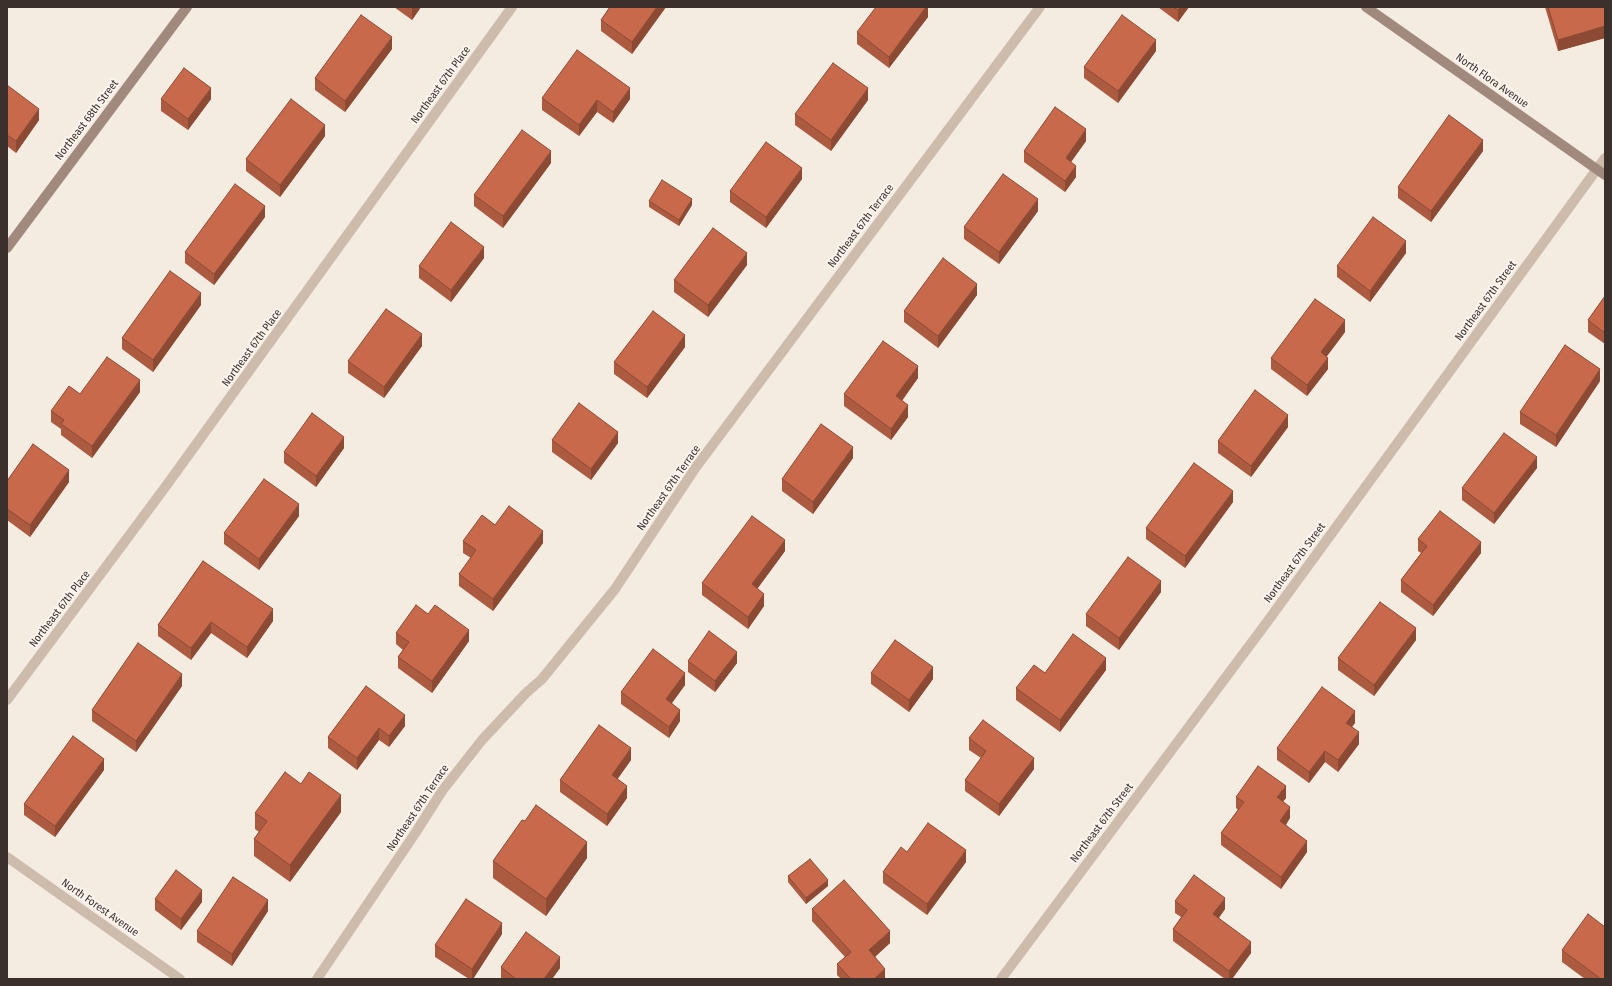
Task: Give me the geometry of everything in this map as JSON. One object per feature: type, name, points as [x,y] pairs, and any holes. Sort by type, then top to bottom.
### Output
[{"type":"street","name":"Northeast 68th Street","points":[[9,243],[187,7]]},
{"type":"street","name":"Northeast 67th Place","points":[[7,700],[166,486],[512,7]]},
{"type":"street","name":"Northeast 67th Terrace","points":[[316,979],[416,832],[442,791],[482,740],[526,693],[542,679],[615,589],[696,467],[1040,7]]},
{"type":"street","name":"North Flora Avenue","points":[[1366,7],[1601,172]]},
{"type":"street","name":"Northeast 67th Street","points":[[1001,979],[1601,172],[1605,158]]},
{"type":"street","name":"North Forest Avenue","points":[[7,857],[180,979]]},
{"type":"building","points":[[610,7],[657,7],[632,42],[601,20]]},
{"type":"building","points":[[876,7],[926,7],[889,57],[857,32]]},
{"type":"building","points":[[1173,7],[1180,7],[1178,10]]},
{"type":"building","points":[[1548,7],[1605,7],[1605,26],[1558,40]]},
{"type":"building","points":[[361,15],[392,37],[345,101],[315,78]]},
{"type":"building","points":[[1122,15],[1156,40],[1118,91],[1084,67]]},
{"type":"building","points":[[577,50],[630,88],[613,112],[597,100],[579,125],[542,98]]},
{"type":"building","points":[[833,63],[868,88],[831,140],[795,114]]},
{"type":"building","points":[[184,68],[211,88],[188,119],[161,99]]},
{"type":"building","points":[[7,85],[39,109],[16,141],[7,135]]},
{"type":"building","points":[[291,99],[325,125],[280,185],[246,159]]},
{"type":"building","points":[[1055,107],[1086,129],[1066,158],[1076,166],[1065,181],[1024,151]]},
{"type":"building","points":[[1449,115],[1483,140],[1431,211],[1398,187]]},
{"type":"building","points":[[522,130],[551,151],[503,216],[474,195]]},
{"type":"building","points":[[766,142],[802,168],[766,217],[730,191]]},
{"type":"building","points":[[1003,174],[1038,199],[999,252],[964,227]]},
{"type":"building","points":[[662,180],[692,199],[679,220],[649,201]]},
{"type":"building","points":[[235,184],[265,206],[214,274],[185,252]]},
{"type":"building","points":[[1373,217],[1406,241],[1370,291],[1337,266]]},
{"type":"building","points":[[451,222],[484,247],[451,290],[419,266]]},
{"type":"building","points":[[713,228],[747,253],[708,305],[674,280]]},
{"type":"building","points":[[943,258],[977,284],[938,336],[904,311]]},
{"type":"building","points":[[170,271],[201,293],[153,360],[122,338]]},
{"type":"building","points":[[1605,296],[1605,333],[1588,320]]},
{"type":"building","points":[[1315,299],[1345,320],[1321,352],[1328,358],[1307,385],[1271,358]]},
{"type":"building","points":[[386,309],[422,334],[384,387],[348,361]]},
{"type":"building","points":[[653,311],[685,335],[647,387],[614,362]]},
{"type":"building","points":[[883,341],[918,366],[896,396],[908,405],[891,429],[844,394]]},
{"type":"building","points":[[1565,345],[1600,369],[1556,435],[1520,412]]},
{"type":"building","points":[[107,357],[140,380],[92,446],[61,424],[64,420],[51,411],[69,386],[80,394]]},
{"type":"building","points":[[1255,390],[1288,415],[1251,466],[1218,441]]},
{"type":"building","points":[[579,403],[618,432],[591,469],[552,440]]},
{"type":"building","points":[[312,413],[344,437],[316,476],[284,452]]},
{"type":"building","points":[[821,424],[853,447],[813,502],[782,479]]},
{"type":"building","points":[[1504,433],[1537,457],[1494,513],[1462,488]]},
{"type":"building","points":[[33,444],[69,470],[30,525],[7,509],[7,481]]},
{"type":"building","points":[[1194,463],[1233,491],[1185,556],[1146,528]]},
{"type":"building","points":[[264,479],[299,504],[259,559],[224,533]]},
{"type":"building","points":[[509,506],[543,531],[493,599],[459,574],[476,550],[463,541],[482,515],[495,525]]},
{"type":"building","points":[[1440,511],[1481,542],[1433,605],[1401,580],[1427,546],[1418,539]]},
{"type":"building","points":[[752,516],[785,540],[752,584],[764,594],[748,617],[702,583]]},
{"type":"building","points":[[1128,557],[1161,581],[1119,638],[1086,614]]},
{"type":"building","points":[[203,561],[273,609],[247,647],[211,622],[191,648],[158,625]]},
{"type":"building","points":[[1380,602],[1416,628],[1374,685],[1338,658]]},
{"type":"building","points":[[416,605],[428,614],[435,605],[469,630],[432,681],[398,657],[409,642],[396,633]]},
{"type":"building","points":[[709,631],[737,652],[715,681],[688,661]]},
{"type":"building","points":[[1073,634],[1106,658],[1060,720],[1016,688],[1034,665],[1045,673]]},
{"type":"building","points":[[895,640],[933,667],[909,700],[871,673]]},
{"type":"building","points":[[138,643],[182,674],[136,741],[92,710]]},
{"type":"building","points":[[653,649],[685,673],[666,699],[680,710],[669,727],[621,692]]},
{"type":"building","points":[[366,686],[405,715],[389,736],[379,728],[357,758],[328,737]]},
{"type":"building","points":[[1322,687],[1355,711],[1346,723],[1359,732],[1338,760],[1325,751],[1309,772],[1277,748]]},
{"type":"building","points":[[983,720],[1034,758],[999,804],[965,780],[986,751],[969,738]]},
{"type":"building","points":[[599,725],[631,748],[612,775],[627,786],[607,814],[560,780]]},
{"type":"building","points":[[73,736],[104,759],[55,826],[24,804]]},
{"type":"building","points":[[1258,766],[1286,786],[1277,797],[1290,807],[1280,821],[1307,841],[1281,877],[1221,833],[1244,802],[1236,797]]},
{"type":"building","points":[[285,772],[301,784],[309,772],[341,795],[290,865],[254,839],[267,821],[255,813]]},
{"type":"building","points":[[536,805],[587,842],[546,899],[493,861],[522,820],[525,821]]},
{"type":"building","points":[[928,823],[966,850],[927,904],[883,872],[901,847],[907,852]]},
{"type":"building","points":[[810,859],[828,880],[806,898],[788,876]]},
{"type":"building","points":[[176,870],[202,890],[181,919],[155,899]]},
{"type":"building","points":[[1194,875],[1225,898],[1213,914],[1251,942],[1229,971],[1173,929],[1187,910],[1175,901]]},
{"type":"building","points":[[233,877],[268,900],[232,954],[197,931]]},
{"type":"building","points":[[844,880],[890,931],[869,950],[885,969],[874,979],[851,979],[837,964],[851,952],[812,909]]},
{"type":"building","points":[[466,899],[502,923],[472,969],[435,945]]},
{"type":"building","points":[[1588,914],[1605,927],[1605,979],[1601,979],[1562,950]]},
{"type":"building","points":[[526,932],[560,957],[544,979],[516,979],[501,967]]}]
